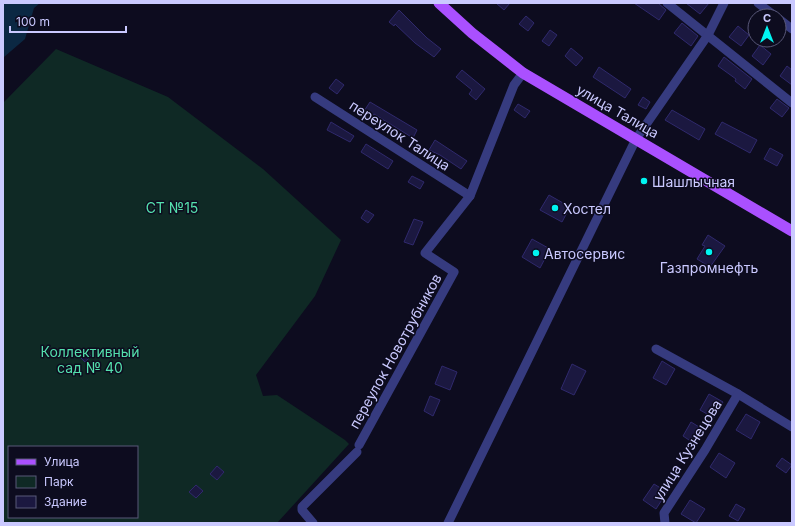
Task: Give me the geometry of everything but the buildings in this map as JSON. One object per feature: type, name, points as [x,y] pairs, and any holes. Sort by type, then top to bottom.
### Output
[{"type":"main road","name":"улица Талица","points":[[439,3],[472,33],[523,73],[792,231]]},
{"type":"street","points":[[667,3],[792,103]]},
{"type":"street","points":[[448,523],[636,139],[708,35],[724,3]]},
{"type":"street","name":"переулок Новотрубников","points":[[313,523],[302,510],[302,507],[358,449],[454,272],[425,253],[470,196],[514,85],[523,73]]},
{"type":"street","name":"переулок Талица","points":[[315,97],[470,196]]},
{"type":"street","points":[[656,349],[738,394],[792,427]]},
{"type":"street","name":"улица Кузнецова","points":[[666,523],[664,513],[738,394]]},
{"type":"green space","name":"Коллективный сад № 40","points":[[56,49],[168,97],[263,169],[341,240],[315,296],[256,375],[263,396],[277,395],[349,444],[277,523],[3,523],[3,103]]},
{"type":"water","points":[[3,3],[40,3],[34,8],[25,39],[4,57],[3,55]]},
{"type":"place","name":"Шашлычная","points":[[644,181]]},
{"type":"place","name":"Хостел","points":[[555,208]]},
{"type":"place","name":"Газпромнефть","points":[[709,252]]},
{"type":"place","name":"Автосервис","points":[[536,253]]},
{"type":"park label","name":"СТ №15","points":[[172,207]]}]
